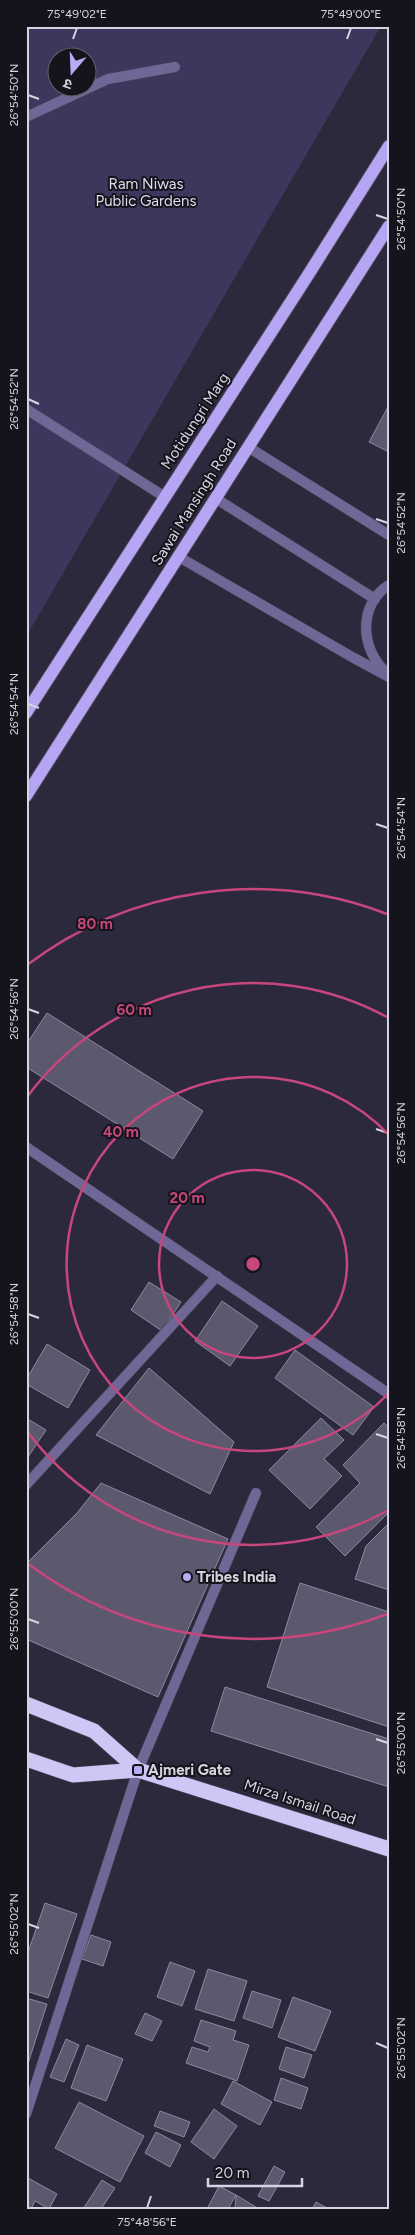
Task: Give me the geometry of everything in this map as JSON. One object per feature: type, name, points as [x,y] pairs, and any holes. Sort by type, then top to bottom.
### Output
[{"type":"highway","points":[[26,1704],[94,1731],[138,1770]]},
{"type":"highway","name":"Mirza Ismail Road","points":[[26,1759],[73,1775],[138,1770],[389,1849]]},
{"type":"main road","name":"Motidungri Marg","points":[[26,712],[389,146]]},
{"type":"main road","name":"Sawai Mansingh Road","points":[[26,796],[389,226]]},
{"type":"street","points":[[26,117],[108,79],[175,67]]},
{"type":"street","points":[[26,409],[165,497]]},
{"type":"street","points":[[248,447],[389,536]]},
{"type":"street","points":[[215,498],[375,599]]},
{"type":"street","points":[[179,557],[389,676]]},
{"type":"street","points":[[389,585],[381,590],[370,607],[366,627],[368,647],[377,664],[389,676]]},
{"type":"street","points":[[26,1147],[389,1394]]},
{"type":"street","points":[[26,1485],[217,1276]]},
{"type":"street","points":[[26,2114],[138,1770],[256,1493]]},
{"type":"green space","name":"Ram Niwas Public Gardens","points":[[26,26],[381,26],[26,637]]},
{"type":"building","points":[[389,405],[389,452],[369,442]]},
{"type":"building","points":[[47,1013],[203,1111],[173,1159],[26,1067],[26,1045]]},
{"type":"building","points":[[149,1282],[181,1302],[162,1331],[131,1310]]},
{"type":"building","points":[[222,1301],[258,1326],[230,1366],[195,1341]]},
{"type":"building","points":[[47,1344],[90,1370],[68,1408],[26,1384],[26,1380]]},
{"type":"building","points":[[295,1350],[374,1407],[353,1435],[275,1378]]},
{"type":"building","points":[[149,1368],[234,1442],[210,1494],[96,1435]]},
{"type":"building","points":[[26,1418],[46,1430],[26,1460]]},
{"type":"building","points":[[321,1418],[344,1440],[324,1459],[342,1476],[310,1509],[269,1470]]},
{"type":"building","points":[[384,1423],[389,1428],[389,1512],[345,1556],[316,1527],[360,1483],[343,1465]]},
{"type":"building","points":[[101,1483],[228,1539],[158,1697],[26,1639],[26,1564],[77,1513]]},
{"type":"building","points":[[389,1523],[389,1590],[355,1579],[366,1546]]},
{"type":"building","points":[[300,1583],[389,1612],[389,1727],[267,1687]]},
{"type":"building","points":[[225,1687],[389,1739],[389,1787],[211,1731]]},
{"type":"building","points":[[45,1903],[77,1914],[48,1998],[26,1991],[26,1958]]},
{"type":"building","points":[[91,1935],[111,1942],[103,1966],[82,1959]]},
{"type":"building","points":[[170,1962],[195,1971],[182,2006],[157,1997]]},
{"type":"building","points":[[208,1969],[247,1981],[234,2021],[195,2009]]},
{"type":"building","points":[[252,1991],[281,2000],[272,2028],[243,2018]]},
{"type":"building","points":[[293,1997],[331,2011],[315,2051],[278,2037]]},
{"type":"building","points":[[26,1998],[47,2004],[26,2070]]},
{"type":"building","points":[[145,2013],[162,2021],[152,2041],[135,2034]]},
{"type":"building","points":[[201,2020],[236,2031],[233,2040],[249,2045],[237,2081],[186,2063],[192,2047],[208,2052],[210,2047],[194,2041]]},
{"type":"building","points":[[66,2039],[79,2045],[64,2082],[50,2077]]},
{"type":"building","points":[[87,2045],[123,2059],[106,2101],[71,2088]]},
{"type":"building","points":[[286,2047],[312,2055],[304,2078],[279,2069]]},
{"type":"building","points":[[281,2078],[308,2088],[301,2109],[274,2100]]},
{"type":"building","points":[[233,2081],[272,2102],[260,2125],[221,2104]]},
{"type":"building","points":[[79,2102],[144,2136],[120,2182],[55,2148]]},
{"type":"building","points":[[214,2109],[237,2126],[214,2159],[191,2142]]},
{"type":"building","points":[[160,2111],[190,2122],[184,2137],[154,2126]]},
{"type":"building","points":[[156,2132],[181,2145],[170,2167],[145,2153]]},
{"type":"building","points":[[274,2166],[285,2172],[269,2201],[258,2196]]},
{"type":"building","points":[[28,2178],[57,2194],[49,2209],[35,2201],[31,2209],[26,2209],[26,2182]]},
{"type":"building","points":[[102,2180],[115,2188],[101,2209],[83,2209]]},
{"type":"building","points":[[219,2186],[236,2195],[228,2209],[207,2209]]},
{"type":"building","points":[[236,2195],[259,2209],[235,2209]]},
{"type":"building","points":[[316,2202],[329,2209],[312,2209]]},
{"type":"place","name":"Tribes India","points":[[187,1577]]},
{"type":"place","name":"Ajmeri Gate","points":[[138,1770]]}]
